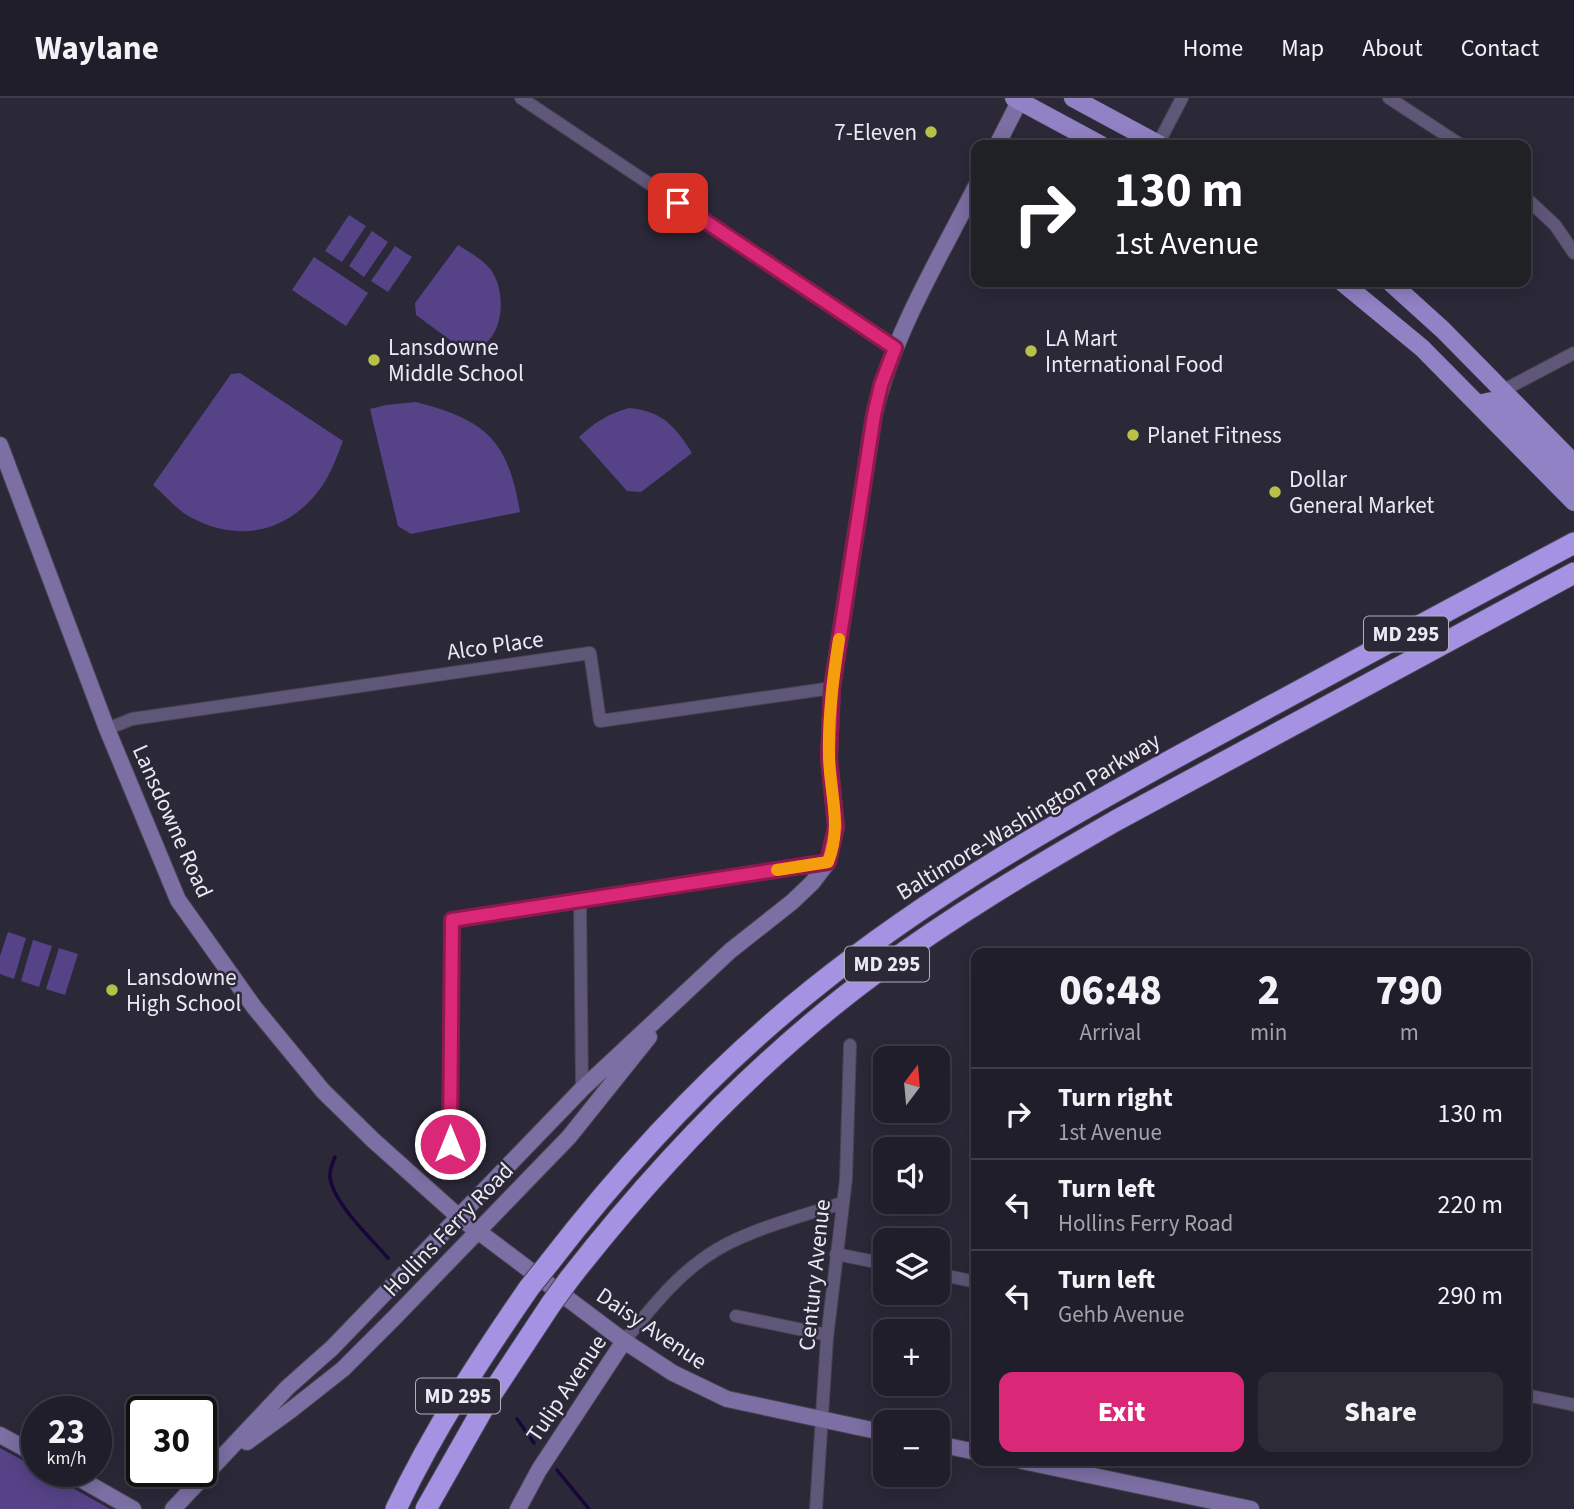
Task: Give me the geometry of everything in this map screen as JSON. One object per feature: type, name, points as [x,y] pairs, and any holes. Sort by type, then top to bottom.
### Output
[{"type":"highway","name":"Baltimore-Washington Parkway","points":[[396,1509],[458,1396],[549,1263],[629,1164],[718,1072],[811,990],[924,906],[1035,836],[1574,543]]},
{"type":"highway","name":"Baltimore-Washington Parkway","points":[[426,1509],[489,1398],[570,1278],[649,1181],[737,1091],[829,1010],[926,937],[990,895],[1117,820],[1574,573]]},
{"type":"main road","points":[[1073,98],[1150,140]]},
{"type":"main road","points":[[1018,99],[1092,140]]},
{"type":"main road","points":[[1348,287],[1422,348],[1573,501]]},
{"type":"main road","points":[[1396,287],[1443,330],[1574,463]]},
{"type":"main road","points":[[1478,404],[1496,402],[1574,480]]},
{"type":"street","points":[[521,98],[895,348]]},
{"type":"street","points":[[1161,140],[1182,98]]},
{"type":"street","points":[[1389,98],[1454,140]]},
{"type":"street","points":[[999,140],[1018,99]]},
{"type":"street","name":"Hollins Ferry Road","points":[[173,1509],[582,1089],[730,951],[793,902],[828,862],[836,827],[829,758],[832,688],[874,415],[881,385],[895,348],[971,196]]},
{"type":"street","points":[[1531,203],[1555,225],[1574,253]]},
{"type":"street","points":[[1502,391],[1574,353]]},
{"type":"street","name":"Lansdowne Road","points":[[0,446],[107,729],[178,900],[254,1007],[323,1091],[458,1217]]},
{"type":"street","name":"Alco Place","points":[[107,729],[132,719],[590,653],[600,722],[832,688]]},
{"type":"street","points":[[450,1144],[452,920],[828,862]]},
{"type":"street","points":[[580,901],[582,1089]]},
{"type":"street","name":"Hollins Ferry Road","points":[[219,1461],[343,1369],[569,1137],[680,997]]},
{"type":"street","name":"Century Avenue","points":[[816,1509],[827,1335],[847,1159],[850,1045]]},
{"type":"street","name":"Tulip Avenue","points":[[518,1509],[539,1470],[624,1341],[684,1273],[729,1243],[842,1203]]},
{"type":"street","name":"Daisy Avenue","points":[[458,1217],[624,1341],[673,1373],[727,1399],[873,1430]]},
{"type":"street","points":[[836,1254],[873,1261]]},
{"type":"street","points":[[950,1277],[971,1281]]},
{"type":"street","points":[[736,1316],[827,1335]]},
{"type":"street","points":[[1531,1396],[1574,1405]]},
{"type":"street","points":[[0,1435],[21,1446]]},
{"type":"street","points":[[950,1447],[971,1451]]},
{"type":"street","points":[[1046,1466],[1251,1509]]},
{"type":"street","points":[[94,1487],[133,1509]]},
{"type":"shaded area","points":[[349,215],[366,226],[342,262],[325,251]]},
{"type":"shaded area","points":[[372,231],[388,242],[364,277],[349,266]]},
{"type":"shaded area","points":[[458,245],[490,269],[497,281],[501,301],[496,330],[484,345],[469,354],[416,315],[415,303]]},
{"type":"shaded area","points":[[395,246],[412,257],[388,292],[371,281]]},
{"type":"shaded area","points":[[314,257],[368,293],[346,326],[292,290]]},
{"type":"shaded area","points":[[240,373],[343,441],[332,469],[316,494],[289,518],[258,530],[224,530],[207,525],[190,517],[153,485],[231,374]]},
{"type":"shaded area","points":[[416,402],[460,417],[490,437],[509,467],[520,512],[411,534],[398,526],[370,409]]},
{"type":"shaded area","points":[[629,408],[659,416],[680,435],[692,453],[641,492],[627,491],[579,437],[602,419]]},
{"type":"shaded area","points":[[8,932],[26,938],[14,979],[0,974],[0,956]]},
{"type":"shaded area","points":[[33,940],[52,946],[39,987],[21,981]]},
{"type":"shaded area","points":[[59,948],[78,954],[65,995],[46,989]]},
{"type":"shaded area","points":[[0,1448],[21,1459],[21,1487],[71,1487],[110,1509],[0,1509]]},
{"type":"waterway","points":[[335,1157],[330,1178],[338,1199],[388,1258]]},
{"type":"waterway","points":[[517,1419],[534,1443]]},
{"type":"waterway","points":[[557,1470],[589,1509]]},
{"type":"slow traffic","points":[[777,870],[828,862],[832,852],[836,827],[829,734],[839,639]]},
{"type":"place","name":"7-Eleven","points":[[931,132]]},
{"type":"place","name":"LA Mart International Food","points":[[1031,351]]},
{"type":"place","name":"Lansdowne Middle School","points":[[374,360]]},
{"type":"place","name":"Planet Fitness","points":[[1133,435]]},
{"type":"place","name":"Dollar General Market","points":[[1275,492]]},
{"type":"place","name":"Lansdowne High School","points":[[112,990]]},
{"type":"route","points":[[450,1144],[452,920],[828,862],[836,836],[829,758],[832,688],[874,415],[881,385],[895,348],[678,203]]}]
